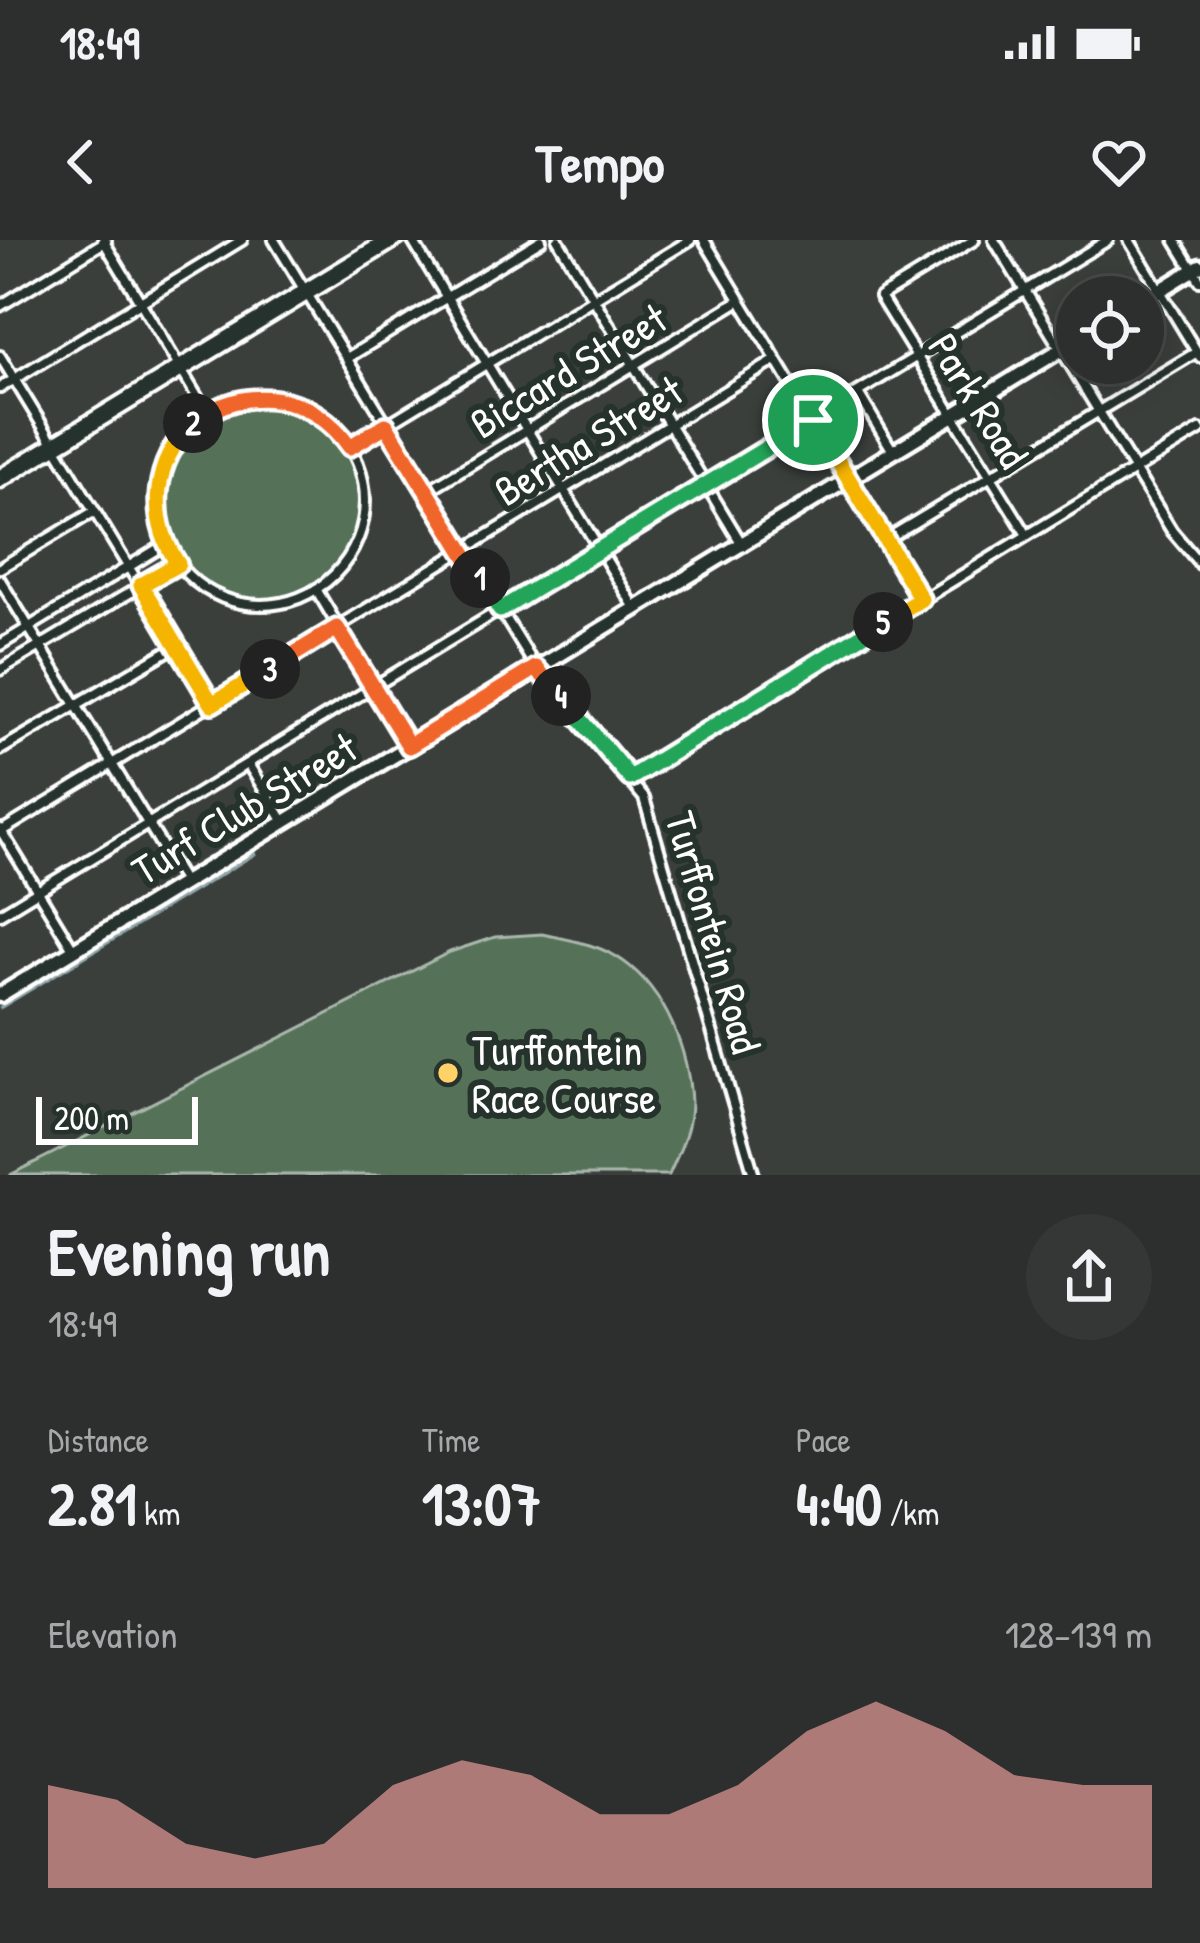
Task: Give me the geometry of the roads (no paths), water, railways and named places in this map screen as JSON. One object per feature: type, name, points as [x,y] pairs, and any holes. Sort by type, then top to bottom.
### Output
[{"type":"main road","points":[[1164,290],[1198,273]]},
{"type":"main road","name":"Turf Club Street","points":[[2,990],[185,884],[1056,353]]},
{"type":"street","points":[[0,388],[242,240]]},
{"type":"street","name":"Turffontein Road","points":[[274,240],[536,668],[630,778],[650,814],[754,1175]]},
{"type":"street","points":[[2,477],[384,240]]},
{"type":"street","points":[[355,262],[399,240]]},
{"type":"street","points":[[412,240],[636,609]]},
{"type":"street","points":[[346,358],[541,240]]},
{"type":"street","points":[[558,240],[742,546]]},
{"type":"street","points":[[350,447],[690,240]]},
{"type":"street","points":[[704,240],[921,599]]},
{"type":"street","name":"Park Road","points":[[974,240],[880,297],[1027,535]]},
{"type":"street","points":[[994,240],[1056,343]]},
{"type":"street","points":[[0,914],[1108,240]]},
{"type":"street","points":[[1130,240],[1152,276]]},
{"type":"street","points":[[1175,240],[1198,273]]},
{"type":"street","points":[[0,306],[105,241],[207,413]]},
{"type":"street","points":[[885,540],[1198,354],[1164,296]]},
{"type":"street","name":"Biccard Street","points":[[427,491],[740,300]]},
{"type":"street","points":[[0,356],[212,704]]},
{"type":"street","name":"Bertha Street","points":[[0,831],[776,360]]},
{"type":"street","points":[[1082,384],[1182,547],[1200,564]]},
{"type":"street","points":[[857,393],[894,454]]},
{"type":"street","points":[[240,400],[286,400],[328,421],[350,447],[364,487],[362,529],[342,567],[316,589],[280,603],[242,604],[206,590],[178,564],[166,544],[157,502],[162,471],[176,442],[207,413],[240,400]]},
{"type":"street","points":[[630,778],[1200,430]]},
{"type":"street","points":[[0,568],[94,512]]},
{"type":"street","points":[[0,644],[166,544]]},
{"type":"street","points":[[0,670],[178,564]]},
{"type":"street","points":[[0,580],[185,884]]},
{"type":"street","points":[[316,589],[409,746]]},
{"type":"street","points":[[0,751],[176,646]]},
{"type":"street","points":[[248,764],[285,823]]},
{"type":"street","points":[[0,831],[74,950]]},
{"type":"waterway","points":[[0,1008],[255,854]]},
{"type":"place","name":"Turffontein Race Course","points":[[448,1073]]}]
